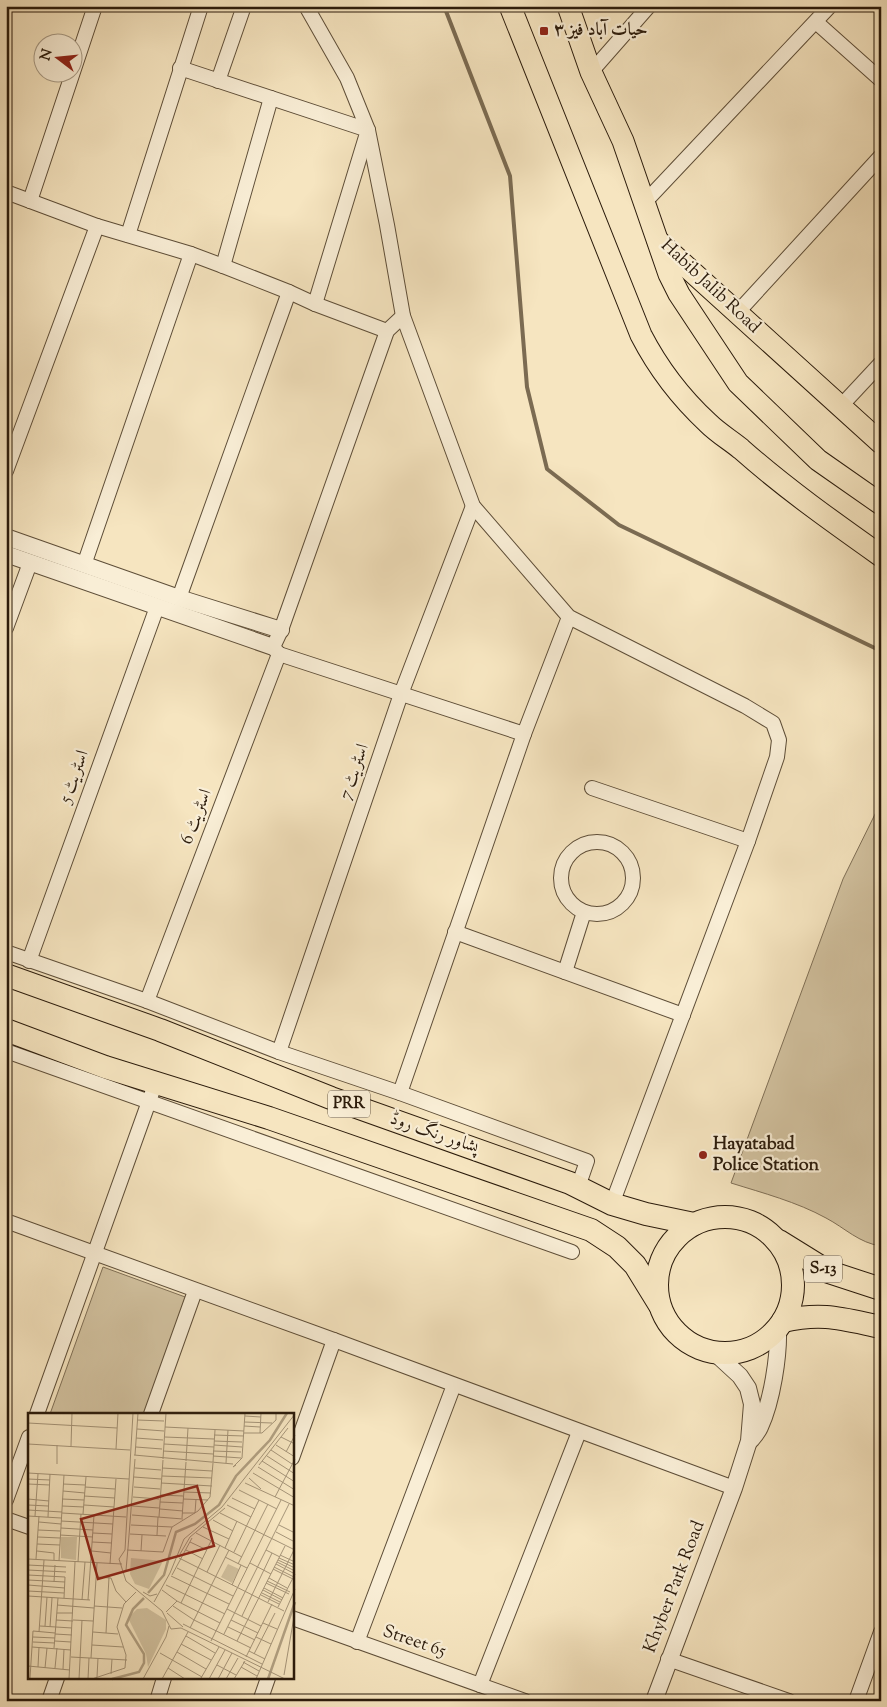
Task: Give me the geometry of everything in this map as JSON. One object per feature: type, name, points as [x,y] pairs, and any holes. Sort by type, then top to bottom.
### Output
[{"type":"highway","name":"پشاور رنگ روڈ","points":[[6,974],[160,1030],[331,1098],[578,1187],[612,1204],[646,1214],[694,1224]]},
{"type":"highway","name":"PRR","points":[[6,1030],[105,1067],[152,1091],[269,1118],[591,1230],[617,1247],[635,1265],[659,1304]]},
{"type":"highway","points":[[727,1217],[743,1219],[759,1226],[772,1236],[782,1248],[789,1262],[793,1292],[789,1307],[781,1324],[768,1338],[756,1346],[743,1351],[729,1354],[715,1353],[696,1348],[680,1337],[667,1322],[659,1304],[656,1285],[659,1266],[667,1249],[678,1235],[694,1224],[710,1218],[727,1217]]},
{"type":"highway","name":"S-13","points":[[772,1236],[829,1272],[881,1289]]},
{"type":"highway","points":[[781,1324],[809,1316],[834,1317],[881,1327]]},
{"type":"main road","points":[[510,6],[641,335],[654,359],[673,386],[708,424],[768,474],[881,556]]},
{"type":"main road","name":"Habib Jalib Road","points":[[568,6],[591,72],[623,141],[656,239],[881,443]]},
{"type":"main road","points":[[656,239],[669,274],[679,294],[738,384],[818,460],[881,504]]},
{"type":"street","points":[[30,201],[95,6]]},
{"type":"street","points":[[128,235],[201,6]]},
{"type":"street","points":[[218,81],[244,6]]},
{"type":"street","points":[[306,6],[347,78],[368,130],[403,316],[473,506],[569,617],[745,706],[773,723],[778,740],[777,757],[748,841],[612,1204]]},
{"type":"street","points":[[591,72],[649,6]]},
{"type":"street","points":[[645,202],[830,6]]},
{"type":"street","points":[[816,22],[881,80]]},
{"type":"street","points":[[180,68],[368,130]]},
{"type":"street","points":[[223,266],[271,98]]},
{"type":"street","points":[[315,304],[368,130]]},
{"type":"street","points":[[737,313],[881,156]]},
{"type":"street","points":[[6,192],[97,226],[191,254],[387,331],[403,316]]},
{"type":"street","points":[[6,471],[97,226]]},
{"type":"street","points":[[84,564],[191,254]]},
{"type":"street","points":[[179,598],[289,292]]},
{"type":"street","name":"اسٹریٹ 6","points":[[147,1001],[276,650],[281,630],[387,331]]},
{"type":"street","points":[[840,407],[881,363]]},
{"type":"street","name":"اسٹریٹ 7","points":[[279,1052],[401,694],[473,506]]},
{"type":"street","points":[[6,537],[179,598],[281,630]]},
{"type":"street","points":[[6,554],[401,694],[524,734]]},
{"type":"street","points":[[6,628],[30,563]]},
{"type":"street","name":"اسٹریٹ 5","points":[[29,960],[157,607]]},
{"type":"street","points":[[400,1093],[524,734],[569,617]]},
{"type":"street","points":[[592,788],[748,841]]},
{"type":"street","points":[[593,842],[605,843],[625,855],[631,866],[633,877],[631,889],[626,900],[618,908],[607,913],[595,915],[584,912],[573,906],[563,891],[560,874],[564,862],[571,852],[581,845],[593,842]]},
{"type":"street","points":[[565,972],[584,912]]},
{"type":"street","points":[[455,932],[683,1015]]},
{"type":"street","points":[[6,952],[147,1001],[279,1052],[400,1093],[587,1161],[578,1187]]},
{"type":"street","points":[[6,1051],[152,1091],[572,1252]]},
{"type":"street","points":[[37,1413],[152,1091]]},
{"type":"street","points":[[6,1221],[734,1488]]},
{"type":"street","points":[[151,1413],[195,1291]]},
{"type":"street","points":[[749,1441],[760,1429],[768,1402],[777,1359],[781,1324]]},
{"type":"street","points":[[294,1452],[334,1340]]},
{"type":"street","points":[[715,1353],[740,1376],[748,1388],[752,1404],[749,1441]]},
{"type":"street","points":[[357,1642],[454,1384]]},
{"type":"street","points":[[480,1685],[579,1432]]},
{"type":"street","points":[[6,1500],[28,1440]]},
{"type":"street","name":"Khyber Park Road","points":[[654,1701],[668,1659],[734,1488],[749,1441]]},
{"type":"street","points":[[6,1519],[28,1526]]},
{"type":"street","name":"Street 65","points":[[294,1619],[524,1701]]},
{"type":"street","points":[[856,1701],[881,1632]]},
{"type":"street","points":[[668,1659],[789,1701]]},
{"type":"street","points":[[49,1701],[56,1680]]},
{"type":"street","points":[[156,1701],[163,1680]]},
{"type":"street","points":[[260,1701],[267,1680]]},
{"type":"shaded area","points":[[881,802],[881,1246],[866,1242],[826,1218],[803,1207],[731,1183],[843,879]]},
{"type":"shaded area","points":[[103,1267],[188,1298],[146,1413],[50,1413]]},
{"type":"waterway","points":[[444,6],[510,176],[527,387],[547,469],[619,525],[881,651]]},
{"type":"place","name":"حیات آباد فیز ۳","points":[[544,31]]},
{"type":"place","name":"Hayatabad Police Station","points":[[703,1155]]}]
